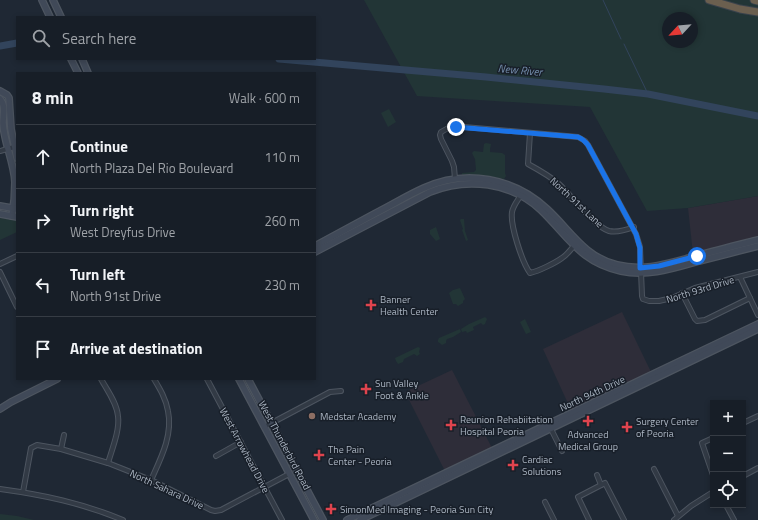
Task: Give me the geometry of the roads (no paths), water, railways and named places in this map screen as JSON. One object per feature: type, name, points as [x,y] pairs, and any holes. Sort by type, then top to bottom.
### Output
[{"type":"highway","points":[[708,0],[740,9],[758,12]]},
{"type":"highway","points":[[754,0],[758,1]]},
{"type":"street","points":[[42,0],[50,16]]},
{"type":"street","points":[[53,0],[61,16]]},
{"type":"street","points":[[72,60],[78,72]]},
{"type":"street","points":[[82,60],[88,72]]},
{"type":"street","points":[[0,91],[8,95],[10,102],[15,216],[0,214]]},
{"type":"street","points":[[0,99],[4,106],[3,124],[11,148],[16,156]]},
{"type":"street","points":[[454,179],[452,161],[440,135],[441,132],[450,127],[578,137],[585,141],[588,145],[634,227],[639,240],[640,270]]},
{"type":"street","name":"North 91st Lane","points":[[530,134],[528,164],[542,171],[557,183],[597,224],[604,229],[616,231],[634,227]]},
{"type":"street","points":[[0,150],[11,148]]},
{"type":"street","points":[[316,251],[323,245],[383,213],[418,191],[437,186],[454,179],[470,178],[483,181]]},
{"type":"street","points":[[437,186],[496,180],[522,193],[534,197],[580,245],[602,262]]},
{"type":"street","points":[[522,193],[583,254],[602,262],[653,272],[758,246]]},
{"type":"street","points":[[522,193],[513,209],[512,218],[519,251],[530,273],[535,272],[563,257],[574,246]]},
{"type":"street","points":[[0,206],[15,208]]},
{"type":"street","points":[[640,270],[758,240]]},
{"type":"street","points":[[316,246],[323,245]]},
{"type":"street","points":[[0,264],[16,256]]},
{"type":"street","name":"North 93rd Drive","points":[[640,270],[642,296],[643,299],[649,301],[672,298],[694,288],[758,272]]},
{"type":"street","points":[[0,272],[16,305]]},
{"type":"street","points":[[740,277],[758,315]]},
{"type":"street","points":[[682,294],[697,321],[705,320],[750,298]]},
{"type":"street","name":"North 94th Drive","points":[[686,361],[758,324]]},
{"type":"street","name":"North 94th Drive","points":[[350,520],[371,512],[686,361],[758,329]]},
{"type":"street","points":[[0,409],[55,380]]},
{"type":"street","points":[[102,380],[119,417],[118,429],[108,463]]},
{"type":"street","points":[[151,480],[169,434],[168,411],[154,380]]},
{"type":"street","name":"West Arrowhead Drive","points":[[209,380],[282,520]]},
{"type":"street","name":"West Thunderbird Road","points":[[240,380],[314,520]]},
{"type":"street","name":"West Thunderbird Road","points":[[249,380],[323,520]]},
{"type":"street","points":[[264,427],[330,392],[341,390]]},
{"type":"street","points":[[746,422],[758,416]]},
{"type":"street","points":[[550,426],[562,451]]},
{"type":"street","points":[[61,449],[64,436]]},
{"type":"street","points":[[710,439],[702,443],[710,466]]},
{"type":"street","points":[[216,456],[241,442]]},
{"type":"street","name":"North Sahara Drive","points":[[23,492],[31,448],[37,445],[61,449],[108,463],[151,480],[215,511],[221,510],[290,474]]},
{"type":"street","points":[[746,474],[758,468]]},
{"type":"street","points":[[654,470],[678,516]]},
{"type":"street","points":[[290,474],[293,474],[309,494]]},
{"type":"street","points":[[597,475],[624,520]]},
{"type":"street","points":[[589,520],[578,497],[603,484]]},
{"type":"street","points":[[0,489],[62,499],[92,508],[123,520]]},
{"type":"street","points":[[674,520],[691,506],[710,494]]},
{"type":"street","points":[[545,502],[554,520]]},
{"type":"street","points":[[728,508],[734,520]]},
{"type":"street","name":"North 94th Drive","points":[[360,520],[371,512]]},
{"type":"waterway","points":[[603,0],[621,39]]},
{"type":"waterway","name":"New River","points":[[0,46],[16,43]]},
{"type":"waterway","points":[[624,44],[648,94]]},
{"type":"waterway","name":"New River","points":[[290,60],[486,77],[648,94],[758,116]]},
{"type":"place","name":"Banner Health Center","points":[[371,305]]},
{"type":"place","name":"Sun Valley Foot & Ankle","points":[[366,389]]},
{"type":"place","name":"Medstar Academy","points":[[312,416]]},
{"type":"place","name":"Advanced Medical Group","points":[[588,421]]},
{"type":"place","name":"Reunion Rehabiitation Hospital Peoria","points":[[451,425]]},
{"type":"place","name":"Surgery Center of Peoria","points":[[627,427]]},
{"type":"place","name":"The Pain Center - Peoria","points":[[319,455]]},
{"type":"place","name":"Cardiac Solutions","points":[[513,465]]},
{"type":"place","name":"SimonMed Imaging - Peoria Sun City","points":[[331,509]]}]
